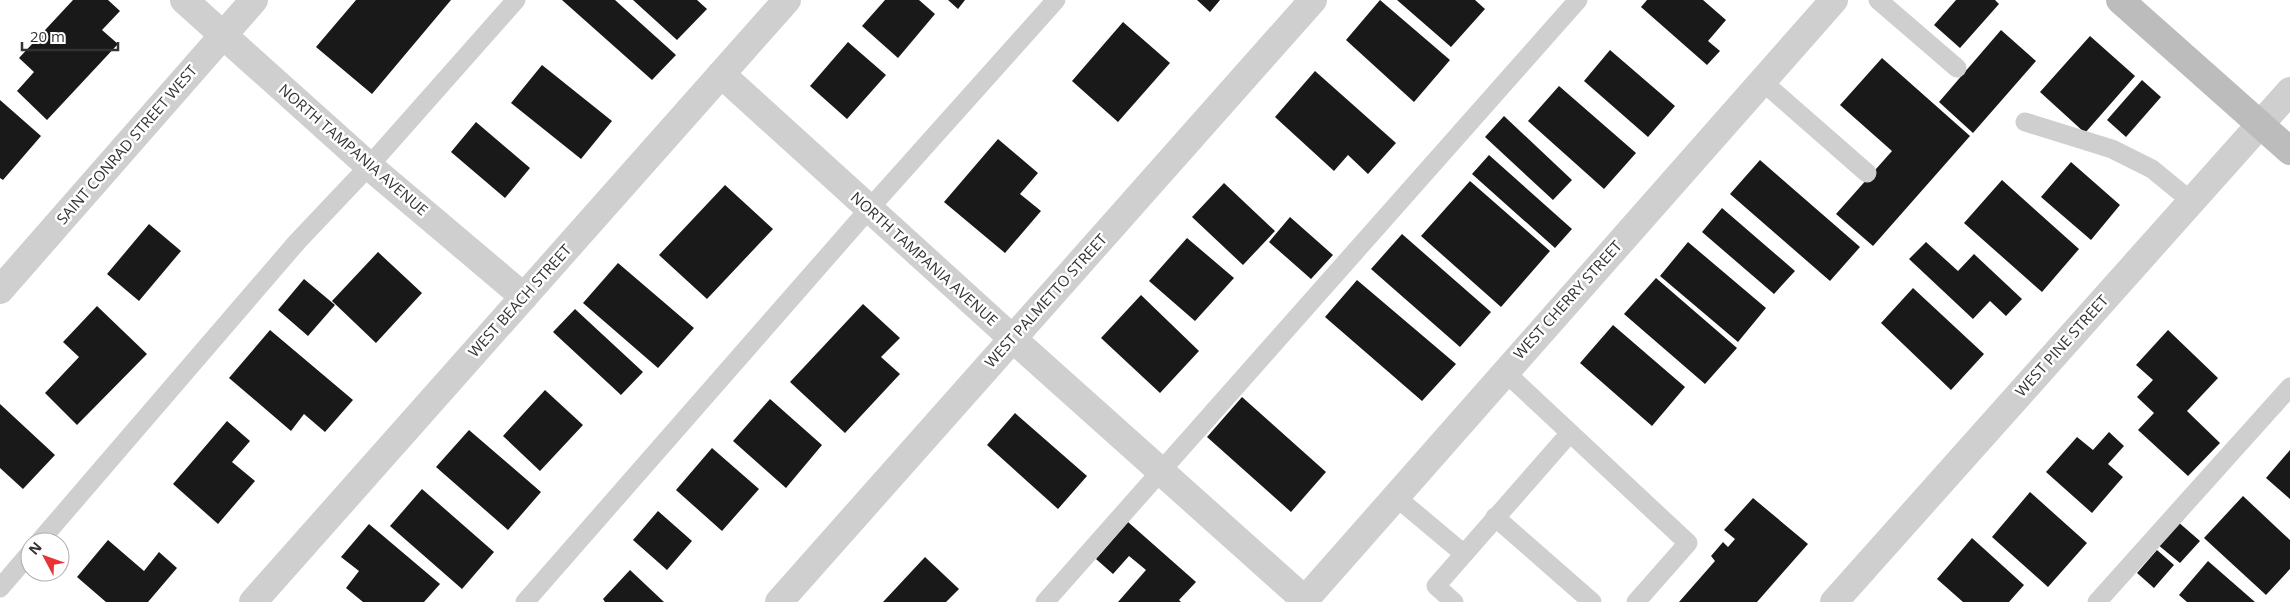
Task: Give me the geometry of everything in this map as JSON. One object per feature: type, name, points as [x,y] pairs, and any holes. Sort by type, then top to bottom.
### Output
[{"type":"main road","points":[[2120,0],[2290,151]]},
{"type":"street","name":"NORTH TAMPANIA AVENUE","points":[[184,0],[369,166],[524,297]]},
{"type":"street","name":"SAINT CONRAD STREET WEST","points":[[0,290],[254,0]]},
{"type":"street","name":"WEST BEACH STREET","points":[[253,602],[787,0]]},
{"type":"street","name":"WEST PALMETTO STREET","points":[[778,602],[1313,0]]},
{"type":"street","name":"WEST CHERRY STREET","points":[[1305,601],[1504,372],[1834,0]]},
{"type":"street","name":"NORTH TAMPANIA AVENUE","points":[[721,74],[1305,601]]},
{"type":"street","name":"WEST PINE STREET","points":[[1834,602],[2290,91]]},
{"type":"lane","points":[[48,532],[297,242],[369,166],[516,0]]},
{"type":"lane","points":[[525,602],[869,209],[1056,0]]},
{"type":"lane","points":[[1045,602],[1578,0]]},
{"type":"lane","points":[[1878,0],[1957,68]]},
{"type":"lane","points":[[1762,81],[1867,173]]},
{"type":"lane","points":[[2025,122],[2112,149],[2152,169],[2191,202]]},
{"type":"lane","points":[[1504,372],[1688,544],[1636,602]]},
{"type":"lane","points":[[2097,602],[2290,387]]},
{"type":"lane","points":[[1454,602],[1436,586],[1570,433]]},
{"type":"lane","points":[[1396,497],[1464,554]]},
{"type":"lane","points":[[1495,517],[1592,602]]},
{"type":"lane","points":[[0,588],[20,565]]},
{"type":"building","points":[[73,0],[108,0],[120,11],[102,30],[118,44],[47,120],[17,91],[34,72],[19,58]]},
{"type":"building","points":[[356,0],[451,0],[372,94],[316,47]]},
{"type":"building","points":[[562,0],[615,0],[676,55],[652,80]]},
{"type":"building","points":[[633,0],[697,0],[707,9],[677,40]]},
{"type":"building","points":[[885,0],[919,0],[935,14],[898,58],[862,26]]},
{"type":"building","points":[[948,0],[965,0],[958,9]]},
{"type":"building","points":[[1197,0],[1220,0],[1210,12]]},
{"type":"building","points":[[1380,0],[1450,60],[1414,102],[1346,40]]},
{"type":"building","points":[[1397,0],[1475,0],[1485,9],[1451,47]]},
{"type":"building","points":[[1647,0],[1703,0],[1726,20],[1708,41],[1720,51],[1707,65],[1641,7]]},
{"type":"building","points":[[1956,0],[1995,0],[1999,4],[1960,48],[1934,25]]},
{"type":"building","points":[[1123,22],[1170,63],[1118,122],[1072,81]]},
{"type":"building","points":[[2001,30],[2036,61],[1973,133],[1939,102]]},
{"type":"building","points":[[2090,36],[2135,76],[2085,133],[2040,92]]},
{"type":"building","points":[[848,42],[886,75],[847,119],[810,86]]},
{"type":"building","points":[[1610,50],[1675,106],[1648,137],[1584,81]]},
{"type":"building","points":[[1882,58],[1970,136],[1873,246],[1836,214],[1892,151],[1840,105]]},
{"type":"building","points":[[542,65],[612,121],[581,159],[511,103]]},
{"type":"building","points":[[1315,71],[1396,143],[1368,174],[1348,155],[1334,171],[1275,117]]},
{"type":"building","points":[[2142,80],[2161,97],[2126,137],[2107,120]]},
{"type":"building","points":[[1559,86],[1636,153],[1604,189],[1528,121]]},
{"type":"building","points":[[0,100],[41,136],[3,180],[0,178]]},
{"type":"building","points":[[1504,116],[1572,180],[1553,200],[1485,137]]},
{"type":"building","points":[[476,122],[530,168],[505,198],[451,152]]},
{"type":"building","points":[[998,139],[1038,173],[1020,194],[1041,211],[1005,253],[944,202]]},
{"type":"building","points":[[1489,155],[1572,229],[1555,248],[1472,174]]},
{"type":"building","points":[[1760,160],[1860,247],[1830,281],[1730,194]]},
{"type":"building","points":[[2071,162],[2120,205],[2091,240],[2041,197]]},
{"type":"building","points":[[2002,180],[2079,249],[2042,292],[1964,223]]},
{"type":"building","points":[[1470,181],[1550,251],[1501,307],[1421,236]]},
{"type":"building","points":[[1224,183],[1275,231],[1243,265],[1192,217]]},
{"type":"building","points":[[725,185],[773,229],[707,299],[659,255]]},
{"type":"building","points":[[1722,208],[1795,271],[1774,294],[1702,232]]},
{"type":"building","points":[[1290,217],[1333,255],[1311,279],[1269,242]]},
{"type":"building","points":[[149,224],[181,251],[139,301],[107,274]]},
{"type":"building","points":[[1402,234],[1491,312],[1460,347],[1371,269]]},
{"type":"building","points":[[1187,238],[1234,278],[1195,321],[1149,281]]},
{"type":"building","points":[[1688,242],[1766,308],[1738,342],[1660,276]]},
{"type":"building","points":[[1926,242],[1958,271],[1974,254],[2022,299],[2006,316],[1990,301],[1973,319],[1909,259]]},
{"type":"building","points":[[378,252],[422,293],[376,343],[332,301]]},
{"type":"building","points":[[618,263],[694,328],[658,368],[583,303]]},
{"type":"building","points":[[1656,278],[1737,348],[1705,384],[1624,314]]},
{"type":"building","points":[[304,279],[335,305],[308,336],[278,310]]},
{"type":"building","points":[[1357,280],[1456,364],[1422,401],[1325,317]]},
{"type":"building","points":[[1913,288],[1984,354],[1951,390],[1881,323]]},
{"type":"building","points":[[1141,295],[1199,351],[1160,393],[1101,338]]},
{"type":"building","points":[[863,304],[900,338],[881,357],[900,374],[845,433],[790,382]]},
{"type":"building","points":[[97,306],[147,354],[77,425],[45,393],[79,357],[63,342]]},
{"type":"building","points":[[575,309],[643,372],[621,395],[553,332]]},
{"type":"building","points":[[1613,325],[1685,387],[1652,426],[1580,363]]},
{"type":"building","points":[[270,330],[353,400],[325,432],[304,414],[291,431],[229,378]]},
{"type":"building","points":[[2168,330],[2218,378],[2187,411],[2220,443],[2188,476],[2138,430],[2154,413],[2137,397],[2153,380],[2136,365]]},
{"type":"building","points":[[545,390],[583,425],[540,471],[503,436]]},
{"type":"building","points":[[1242,397],[1326,472],[1291,512],[1207,437]]},
{"type":"building","points":[[770,399],[822,445],[786,488],[733,441]]},
{"type":"building","points":[[0,404],[55,455],[23,489],[0,468]]},
{"type":"building","points":[[1015,413],[1087,476],[1058,509],[987,445]]},
{"type":"building","points":[[227,421],[250,441],[232,462],[255,481],[218,524],[173,484]]},
{"type":"building","points":[[469,430],[541,492],[508,530],[436,467]]},
{"type":"building","points":[[2109,432],[2124,446],[2108,464],[2123,477],[2092,513],[2046,472],[2077,437],[2093,450]]},
{"type":"building","points":[[712,448],[759,489],[722,531],[676,490]]},
{"type":"building","points":[[2290,450],[2290,499],[2266,478]]},
{"type":"building","points":[[422,489],[494,552],[462,589],[390,526]]},
{"type":"building","points":[[2030,492],[2087,543],[2048,587],[1992,537]]},
{"type":"building","points":[[2243,496],[2290,540],[2290,569],[2266,595],[2204,538]]},
{"type":"building","points":[[1753,498],[1808,544],[1757,602],[1679,602],[1715,561],[1711,556],[1723,542],[1728,547],[1735,539],[1724,530]]},
{"type":"building","points":[[658,511],[692,541],[667,570],[633,540]]},
{"type":"building","points":[[2177,521],[2200,541],[2180,563],[2157,544]]},
{"type":"building","points":[[1128,522],[1196,582],[1179,600],[1181,602],[1118,602],[1146,570],[1129,556],[1113,574],[1096,559]]},
{"type":"building","points":[[369,524],[440,584],[424,602],[363,602],[346,588],[359,571],[341,557]]},
{"type":"building","points":[[1972,538],[2024,585],[2009,602],[1963,602],[1937,579]]},
{"type":"building","points":[[108,540],[144,571],[159,552],[177,568],[148,602],[106,602],[77,577]]},
{"type":"building","points":[[2157,550],[2174,565],[2154,588],[2137,573]]},
{"type":"building","points":[[925,557],[959,589],[946,602],[883,602]]},
{"type":"building","points":[[2208,561],[2255,602],[2187,602],[2179,595]]},
{"type":"building","points":[[630,570],[664,602],[605,602],[603,599]]}]
